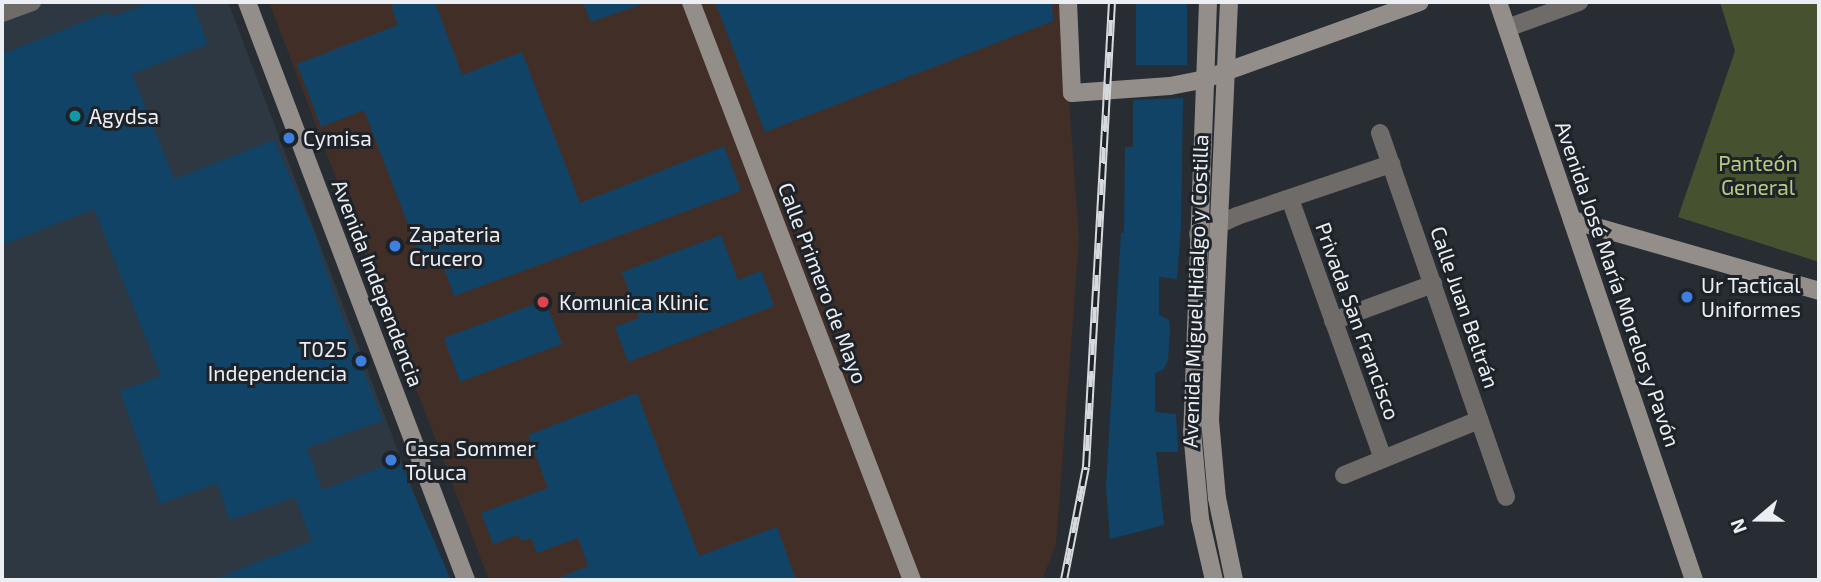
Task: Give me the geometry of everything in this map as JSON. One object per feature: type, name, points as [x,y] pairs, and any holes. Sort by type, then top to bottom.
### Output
[{"type":"main road","name":"Avenida Independencia","points":[[247,2],[466,580]]},
{"type":"main road","name":"Calle Primero de Mayo","points":[[691,2],[912,580]]},
{"type":"main road","points":[[1068,2],[1072,93],[1170,86],[1205,79],[1420,2]]},
{"type":"main road","name":"Avenida Miguel Hidalgo y Costilla","points":[[1208,2],[1192,431],[1200,519],[1214,580]]},
{"type":"main road","name":"Avenida Miguel Hidalgo y Costilla","points":[[1229,2],[1210,420],[1217,498],[1234,580]]},
{"type":"main road","name":"Avenida José María Morelos y Pavón","points":[[1498,2],[1694,580]]},
{"type":"main road","points":[[1572,220],[1819,292]]},
{"type":"street","points":[[2,13],[32,2]]},
{"type":"street","points":[[1507,28],[1579,2]]},
{"type":"street","name":"Calle Juan Beltrán","points":[[1381,133],[1506,496]]},
{"type":"street","points":[[1198,234],[1237,216],[1391,164]]},
{"type":"street","name":"Privada San Francisco","points":[[1290,199],[1383,459]]},
{"type":"street","points":[[1333,321],[1433,284]]},
{"type":"street","points":[[1344,475],[1479,420]]},
{"type":"shaded area","points":[[2,2],[228,2],[447,580],[2,580]]},
{"type":"shaded area","points":[[269,2],[1062,2],[1079,240],[1056,544],[1042,580],[489,580]]},
{"type":"green space","name":"Panteón General","points":[[1720,2],[1819,2],[1819,262],[1678,217],[1735,51]]},
{"type":"building","points":[[151,2],[192,2],[208,44],[132,74],[174,179],[274,140],[312,227],[338,306],[383,420],[307,448],[322,490],[399,460],[451,580],[212,580],[312,541],[295,497],[230,520],[217,483],[160,504],[120,391],[161,376],[94,209],[2,245],[2,54],[108,12],[110,18]]},
{"type":"building","points":[[402,2],[435,2],[462,75],[522,52],[580,203],[724,146],[741,191],[454,296],[439,255],[422,261],[364,110],[321,127],[297,64],[398,25],[391,6]]},
{"type":"building","points":[[583,2],[642,2],[642,4],[591,22]]},
{"type":"building","points":[[715,2],[1052,2],[1053,21],[765,132]]},
{"type":"building","points":[[1136,2],[1187,2],[1187,65],[1136,65]]},
{"type":"building","points":[[1183,98],[1181,226],[1177,279],[1159,277],[1159,315],[1169,320],[1170,329],[1168,360],[1164,369],[1155,373],[1155,412],[1176,414],[1178,452],[1156,452],[1164,525],[1110,539],[1106,486],[1121,233],[1124,233],[1125,147],[1133,147],[1133,100]]},
{"type":"building","points":[[721,235],[738,280],[761,271],[774,306],[628,362],[615,327],[639,318],[622,272]]},
{"type":"building","points":[[545,300],[562,344],[460,382],[444,338]]},
{"type":"building","points":[[637,393],[699,556],[777,527],[796,580],[553,580],[588,566],[578,538],[537,553],[531,538],[521,541],[518,535],[493,544],[481,513],[548,488],[528,435]]},
{"type":"railway","points":[[1064,580],[1086,467],[1112,2]]},
{"type":"place","name":"Agydsa","points":[[75,116]]},
{"type":"place","name":"Cymisa","points":[[289,138]]},
{"type":"place","name":"Zapateria Crucero","points":[[395,246]]},
{"type":"place","name":"Ur Tactical Uniformes","points":[[1687,297]]},
{"type":"place","name":"Komunica Klinic","points":[[543,302]]},
{"type":"place","name":"T025 Independencia","points":[[361,361]]},
{"type":"place","name":"Casa Sommer Toluca","points":[[391,460]]}]
